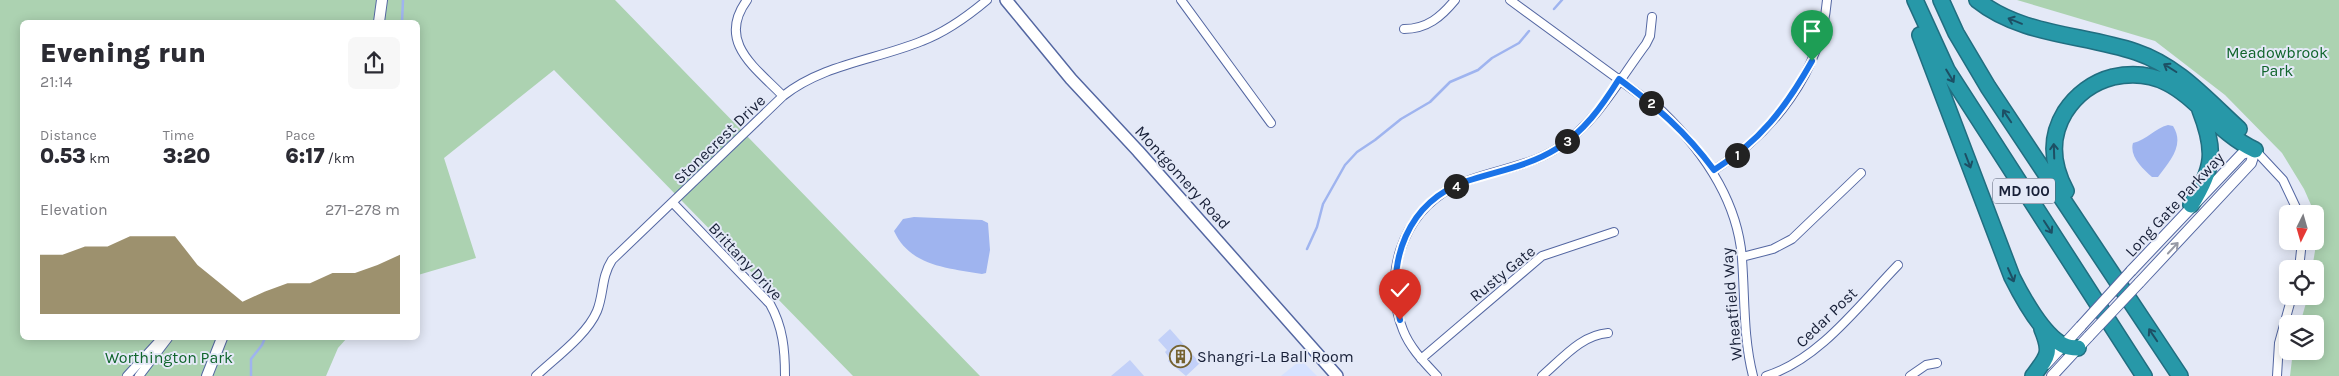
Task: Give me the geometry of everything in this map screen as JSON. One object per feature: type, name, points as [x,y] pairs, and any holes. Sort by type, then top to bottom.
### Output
[{"type":"highway","points":[[1910,0],[1922,40],[2012,277],[2038,320],[2048,342],[2049,350],[2045,360],[2034,376]]},
{"type":"highway","name":"MD 100","points":[[1915,0],[1951,78],[2144,376]]},
{"type":"highway","name":"MD 100","points":[[1941,0],[1956,34],[1971,60],[2180,376]]},
{"type":"highway","points":[[1977,0],[2014,21],[2136,52],[2164,65],[2190,84],[2248,137],[2255,150]]},
{"type":"highway","points":[[2101,259],[2057,175],[2054,145],[2056,130],[2070,105],[2092,86],[2107,79],[2138,75],[2154,76],[2186,94],[2199,108],[2241,144],[2255,150]]},
{"type":"highway","points":[[2192,205],[2207,180],[2211,158],[2208,129],[2199,108]]},
{"type":"highway","points":[[2038,320],[2063,346],[2078,348]]},
{"type":"main road","name":"Montgomery Road","points":[[1006,0],[1072,79],[1337,376]]},
{"type":"street","points":[[379,20],[382,0]]},
{"type":"street","points":[[747,0],[737,21],[737,44],[743,55],[783,96]]},
{"type":"street","name":"Stonecrest Drive","points":[[536,376],[585,330],[593,319],[598,310],[603,278],[612,260],[783,96],[797,85],[819,74],[930,38],[958,22],[987,0]]},
{"type":"street","points":[[1181,0],[1271,123]]},
{"type":"street","points":[[1404,30],[1428,25],[1456,0]]},
{"type":"street","name":"Wheatfield Way","points":[[1510,0],[1662,111],[1681,129],[1714,170],[1732,214],[1742,257],[1746,336],[1753,376]]},
{"type":"street","points":[[1714,170],[1735,157],[1763,132],[1790,100],[1812,61],[1823,23],[1827,0]]},
{"type":"street","points":[[1437,376],[1422,359],[1404,332],[1396,305],[1394,288],[1398,255],[1414,222],[1425,208],[1453,187],[1532,161],[1557,149],[1591,120],[1646,44],[1652,28],[1652,17]]},
{"type":"street","points":[[2255,150],[2283,180],[2295,205]]},
{"type":"street","name":"Long Gate Parkway","points":[[2034,376],[2192,205],[2242,154],[2255,150]]},
{"type":"street","name":"Long Gate Parkway","points":[[2052,376],[2251,163],[2255,150]]},
{"type":"street","points":[[1742,257],[1773,250],[1792,239],[1861,173]]},
{"type":"street","name":"Brittany Drive","points":[[673,203],[770,304],[778,318],[783,336],[785,376]]},
{"type":"street","name":"Rusty Gate","points":[[1422,359],[1542,256],[1614,232]]},
{"type":"street","name":"Cedar Post","points":[[1766,376],[1788,368],[1816,349],[1898,265]]},
{"type":"street","points":[[2277,376],[2279,343],[2290,305]]},
{"type":"street","points":[[1542,376],[1583,340],[1598,334],[1608,333]]},
{"type":"street","points":[[127,376],[160,340]]},
{"type":"street","points":[[139,376],[166,340]]},
{"type":"street","points":[[207,376],[221,340]]},
{"type":"street","points":[[1910,376],[1926,364],[1937,363]]},
{"type":"shaded area","points":[[1301,360],[1317,376],[1281,376]]},
{"type":"green space","name":"Worthington Park","points":[[0,0],[615,0],[980,376],[853,376],[554,70],[444,158],[476,258],[420,274],[420,20],[20,20],[20,340],[345,340],[338,348],[326,376],[0,376]]},
{"type":"green space","name":"Meadowbrook Park","points":[[2017,0],[2339,0],[2339,376],[2290,376],[2292,360],[2324,360],[2324,315],[2303,315],[2305,305],[2324,305],[2324,260],[2314,260],[2315,250],[2324,250],[2324,205],[2311,205],[2304,189],[2282,153],[2225,95],[2155,41]]},
{"type":"water","points":[[2168,125],[2173,126],[2176,133],[2177,146],[2171,159],[2158,177],[2152,177],[2135,157],[2132,148],[2133,143]]},
{"type":"water","points":[[914,217],[982,220],[988,223],[990,250],[986,273],[982,274],[943,267],[910,252],[901,243],[894,231],[903,219]]},
{"type":"building","name":"Shangri-La Ball Room","points":[[1170,329],[1200,363],[1186,376],[1168,361],[1170,359],[1165,352],[1167,350],[1158,340]]},
{"type":"building","points":[[1130,360],[1144,376],[1111,376]]},
{"type":"waterway","points":[[402,20],[403,0]]},
{"type":"waterway","points":[[1554,9],[1562,0]]},
{"type":"waterway","points":[[1307,249],[1317,227],[1323,204],[1345,165],[1357,152],[1401,119],[1430,102],[1450,82],[1478,70],[1492,58],[1519,43],[1529,31]]},
{"type":"waterway","points":[[251,376],[251,359],[264,340]]},
{"type":"place","name":"Shangri-La Ball Room","points":[[1181,356]]},
{"type":"route","points":[[1400,320],[1394,288],[1398,255],[1404,238],[1425,208],[1438,196],[1453,187],[1541,158],[1557,149],[1570,140],[1591,120],[1619,79],[1662,111],[1681,129],[1714,170],[1735,157],[1778,116],[1790,100],[1812,61]]}]
